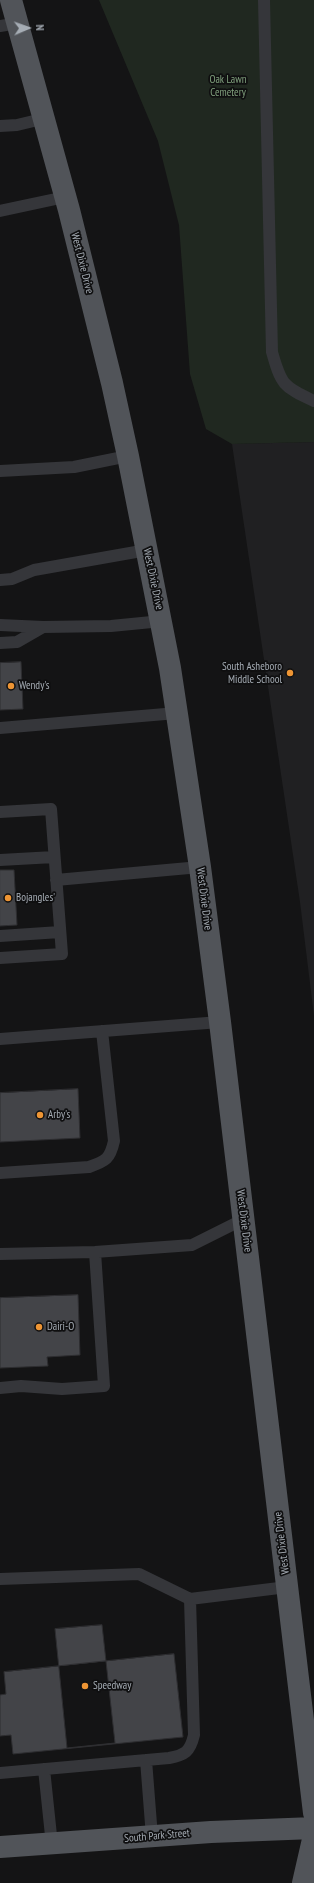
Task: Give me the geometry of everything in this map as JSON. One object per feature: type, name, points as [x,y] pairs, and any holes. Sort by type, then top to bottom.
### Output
[{"type":"main road","name":"West Dixie Drive","points":[[11,0],[9,24],[42,119],[89,286],[128,456],[162,621],[200,867],[220,1022],[314,1814]]},
{"type":"main road","name":"South Park Street","points":[[0,1848],[211,1832],[314,1828]]},
{"type":"main road","points":[[303,1883],[314,1835]]},
{"type":"lane","points":[[264,0],[272,352],[279,376],[283,382],[292,391],[314,401]]},
{"type":"lane","points":[[0,126],[17,125],[42,119]]},
{"type":"lane","points":[[0,211],[65,197]]},
{"type":"lane","points":[[0,471],[74,466],[128,456]]},
{"type":"lane","points":[[0,580],[12,579],[34,570],[147,550]]},
{"type":"lane","points":[[0,625],[43,627],[111,626],[162,621]]},
{"type":"lane","points":[[0,643],[17,642],[43,627]]},
{"type":"lane","points":[[0,728],[177,713]]},
{"type":"lane","points":[[0,812],[51,809],[62,954],[0,958]]},
{"type":"lane","points":[[0,860],[54,857]]},
{"type":"lane","points":[[56,880],[200,867]]},
{"type":"lane","points":[[0,936],[60,932]]},
{"type":"lane","points":[[0,1039],[220,1022]]},
{"type":"lane","points":[[0,1173],[89,1167],[101,1163],[110,1156],[114,1141],[102,1031]]},
{"type":"lane","points":[[0,1254],[95,1252],[192,1245],[244,1219]]},
{"type":"lane","points":[[0,1388],[21,1386],[62,1389],[104,1386],[95,1252]]},
{"type":"lane","points":[[0,1579],[139,1574],[190,1599],[287,1587]]},
{"type":"lane","points":[[0,1773],[146,1760],[184,1755],[192,1745],[194,1735],[190,1599]]},
{"type":"lane","points":[[146,1760],[152,1837]]},
{"type":"lane","points":[[44,1769],[52,1845]]},
{"type":"shaded area","name":"South Asheboro Middle School","points":[[314,442],[314,1016],[300,902],[232,444]]},
{"type":"green space","name":"Oak Lawn Cemetery","points":[[99,0],[314,0],[314,442],[232,444],[206,429],[190,374],[179,225],[158,141]]},
{"type":"building","name":"Wendy's","points":[[21,662],[23,709],[0,710],[0,663]]},
{"type":"building","name":"Bojangles'","points":[[0,870],[14,870],[17,925],[0,926]]},
{"type":"building","name":"Arby's","points":[[78,1089],[80,1138],[0,1142],[0,1093]]},
{"type":"building","name":"Dairi-O","points":[[78,1295],[80,1355],[47,1357],[48,1366],[0,1368],[0,1298]]},
{"type":"building","name":"Speedway","points":[[102,1625],[115,1743],[67,1748],[55,1629]]},
{"type":"building","points":[[174,1654],[183,1737],[13,1754],[11,1735],[0,1736],[0,1695],[6,1694],[4,1672]]},
{"type":"place","name":"South Asheboro Middle School","points":[[290,673]]},
{"type":"place","name":"Wendy's","points":[[11,686]]},
{"type":"place","name":"Bojangles'","points":[[8,898]]},
{"type":"place","name":"Arby's","points":[[40,1115]]},
{"type":"place","name":"Dairi-O","points":[[39,1327]]},
{"type":"place","name":"Speedway","points":[[85,1686]]}]
